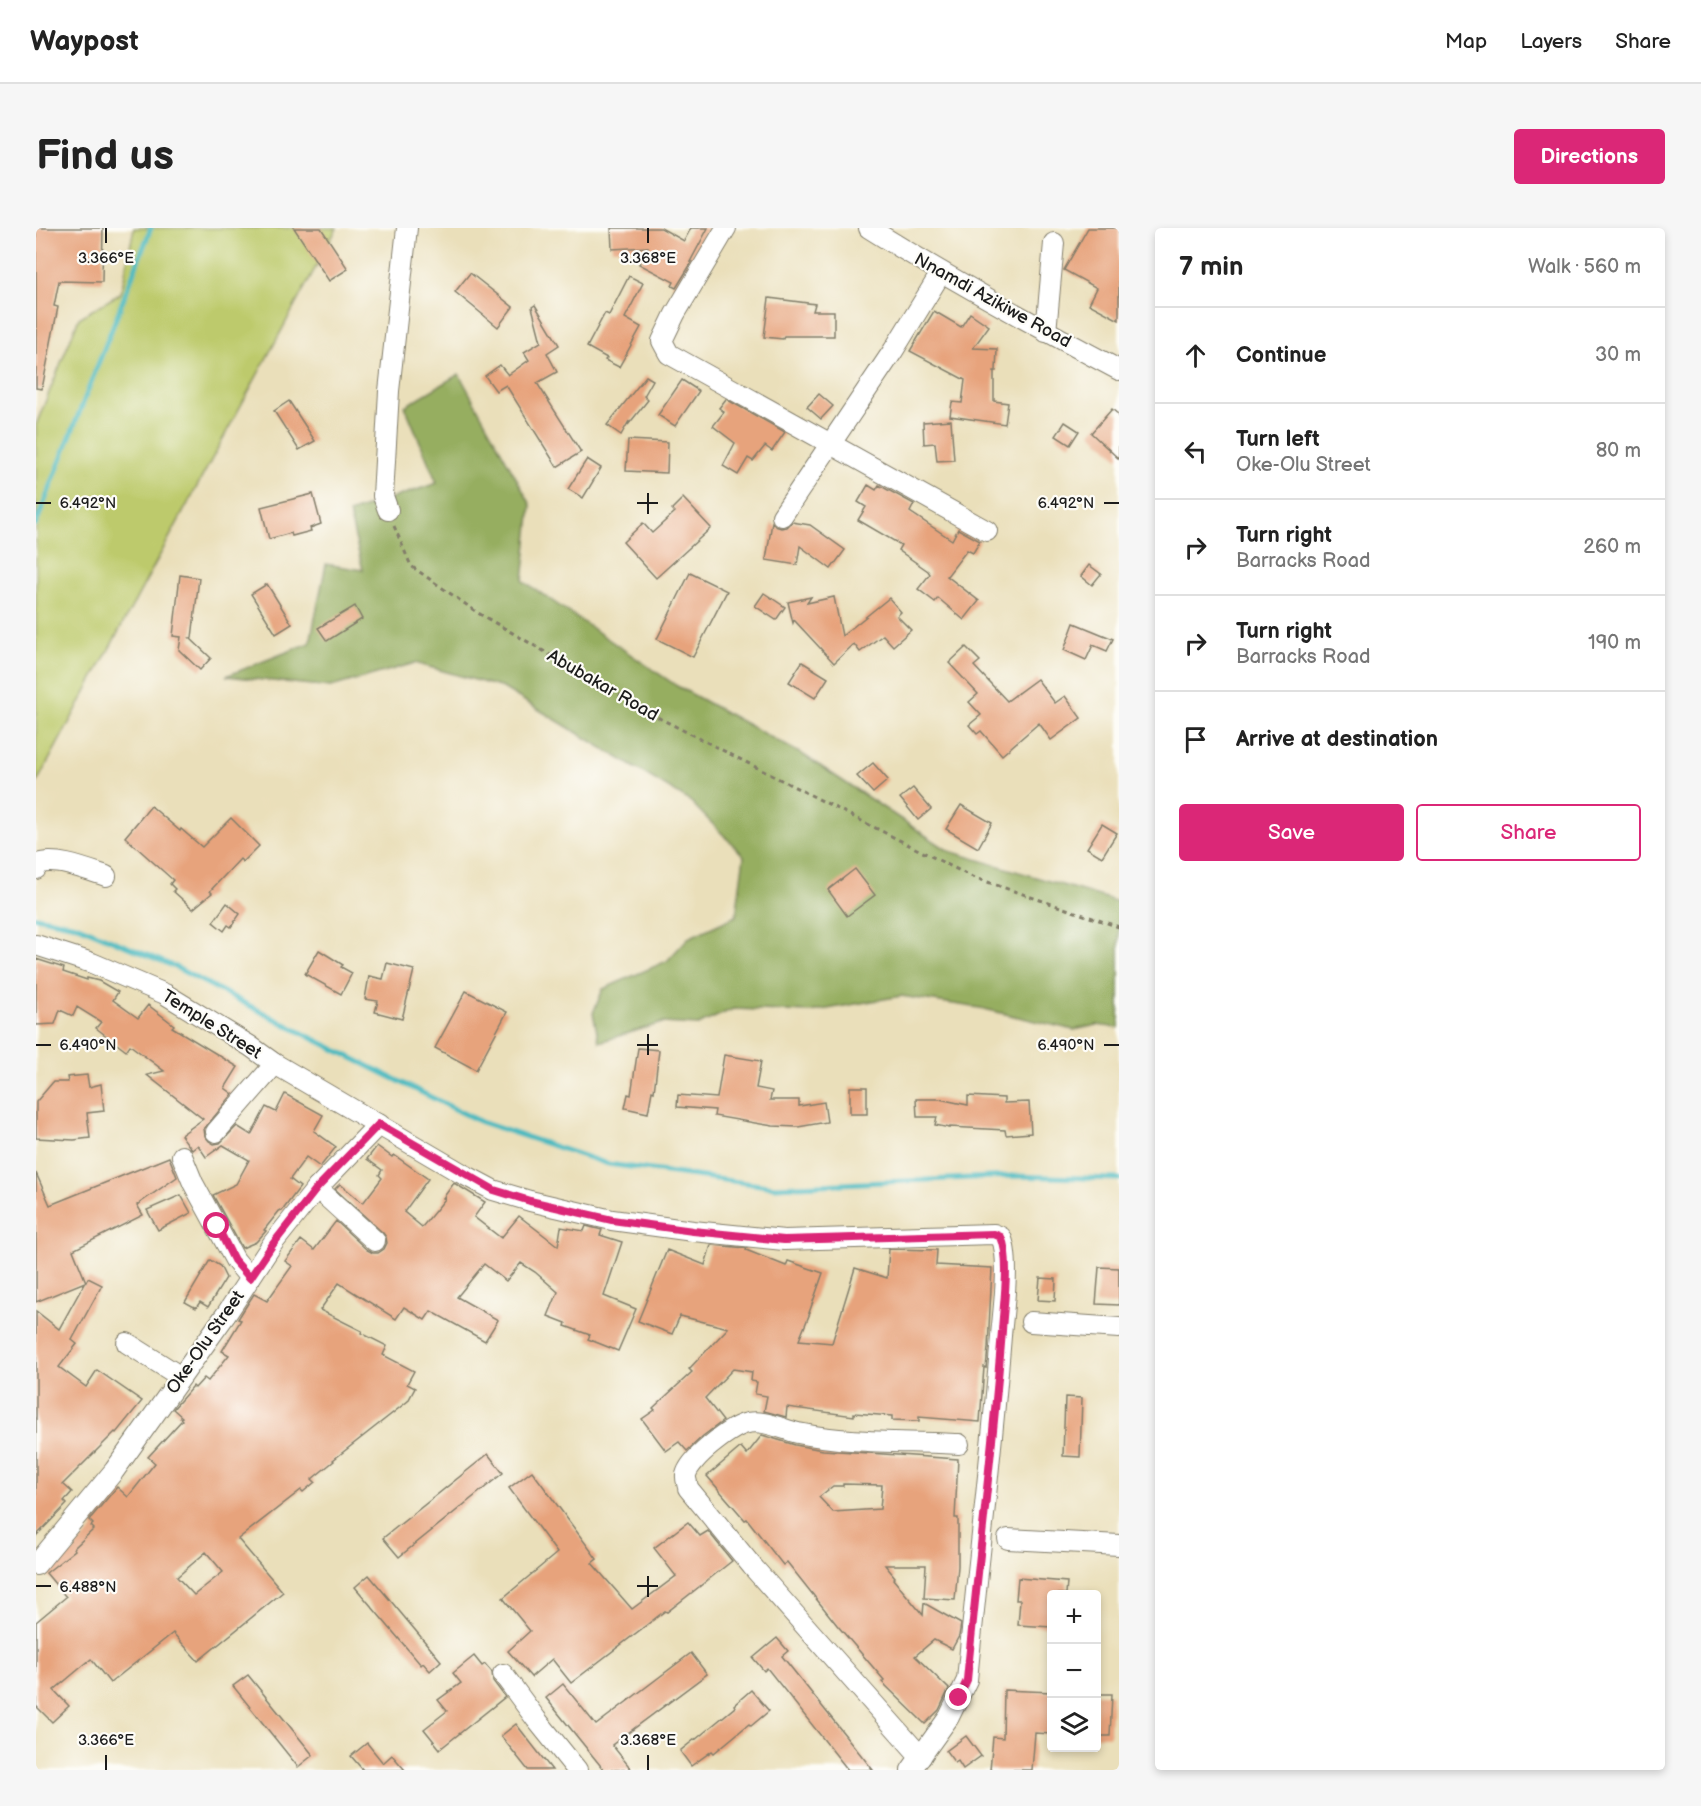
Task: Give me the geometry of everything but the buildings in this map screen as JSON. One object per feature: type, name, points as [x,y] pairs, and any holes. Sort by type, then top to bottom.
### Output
[{"type":"street","points":[[388,510],[383,496],[389,391],[407,228]]},
{"type":"street","points":[[726,228],[675,314],[662,341],[669,354],[987,531]]},
{"type":"street","name":"Nnamdi Azikiwe Road","points":[[869,228],[941,273],[1119,370]]},
{"type":"street","points":[[1046,332],[1054,243]]},
{"type":"street","points":[[782,516],[893,351],[941,273]]},
{"type":"street","points":[[37,866],[44,861],[73,866],[106,876]]},
{"type":"street","name":"Temple Street","points":[[36,945],[92,963],[165,994],[275,1064],[494,1190],[530,1201],[612,1220],[784,1240],[994,1234],[1001,1237],[1006,1247],[1001,1338],[967,1680],[949,1717],[916,1764]]},
{"type":"street","points":[[216,1132],[275,1064]]},
{"type":"street","name":"Oke-Olu Street","points":[[36,1565],[114,1471],[273,1244],[317,1188],[379,1124]]},
{"type":"street","points":[[182,1156],[193,1183],[234,1260],[250,1278]]},
{"type":"street","points":[[317,1188],[375,1241]]},
{"type":"street","points":[[1031,1322],[1119,1328]]},
{"type":"street","points":[[127,1343],[181,1377]]},
{"type":"street","points":[[916,1764],[688,1488],[686,1475],[692,1463],[702,1453],[729,1432],[745,1424],[760,1422],[797,1433],[847,1440],[959,1444]]},
{"type":"street","points":[[1008,1539],[1119,1545]]},
{"type":"street","points":[[503,1674],[577,1770]]},
{"type":"path","name":"Abubakar Road","points":[[388,510],[411,566],[478,613],[661,719],[970,876],[1119,927]]},
{"type":"green space","points":[[134,228],[337,228],[36,784],[36,425],[79,318],[121,293]]},
{"type":"green space","points":[[459,374],[531,505],[523,581],[677,686],[805,756],[949,851],[1119,902],[1119,1028],[1097,1025],[1074,1030],[980,1008],[901,996],[810,1012],[733,1009],[698,1025],[662,1023],[599,1042],[593,1013],[603,989],[667,961],[688,938],[736,916],[744,856],[690,801],[503,688],[415,663],[331,687],[226,676],[310,643],[326,564],[363,570],[349,513],[437,483],[405,406]]},
{"type":"waterway","points":[[36,524],[151,228]]},
{"type":"waterway","points":[[36,917],[76,925],[173,966],[481,1122],[608,1164],[775,1187],[1013,1176],[1119,1179]]},
{"type":"route","points":[[217,1226],[234,1260],[250,1278],[273,1244],[317,1188],[379,1124],[494,1190],[612,1220],[784,1240],[994,1234],[1001,1237],[1006,1247],[998,1380],[967,1680],[959,1698]]}]
